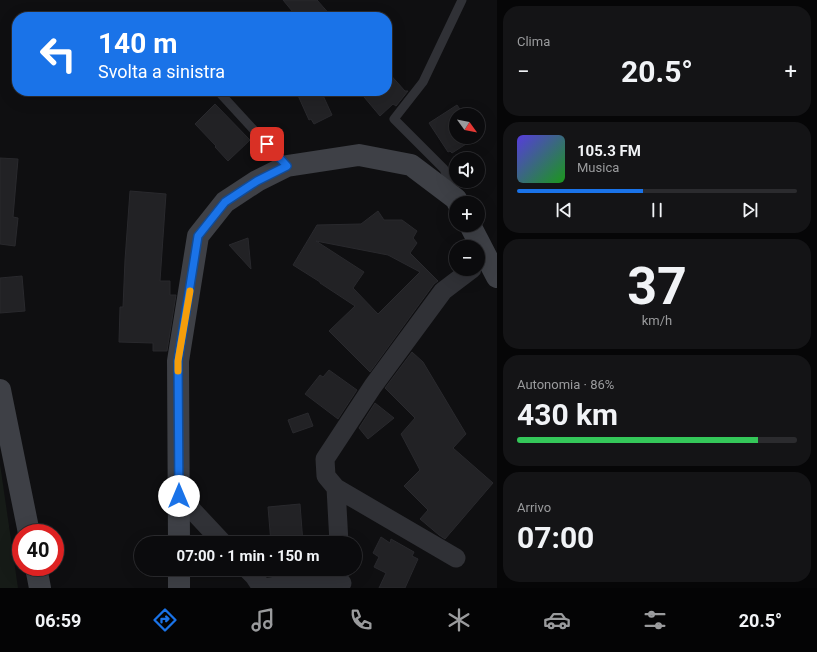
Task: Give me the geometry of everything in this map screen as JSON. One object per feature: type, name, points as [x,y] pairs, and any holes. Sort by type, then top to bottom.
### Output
[{"type":"street","points":[[179,536],[178,361],[198,236],[225,202],[257,181],[287,166],[359,155],[411,165],[451,196]]},
{"type":"street","points":[[485,268],[497,277]]},
{"type":"street","points":[[456,558],[336,488],[326,476],[325,459],[373,386],[443,292],[464,276]]},
{"type":"street","points":[[0,390],[27,524]]},
{"type":"street","points":[[336,488],[339,536]]},
{"type":"street","points":[[179,496],[216,536]]},
{"type":"street","points":[[38,576],[40,588]]},
{"type":"street","points":[[179,576],[179,588]]},
{"type":"street","points":[[254,576],[263,588],[342,580]]},
{"type":"lane","points":[[455,196],[444,169],[394,119],[423,82],[462,0]]},
{"type":"lane","points":[[223,96],[287,166]]},
{"type":"shaded area","points":[[0,464],[12,547],[12,576],[16,576],[18,588],[0,588]]},
{"type":"building","points":[[283,0],[317,0],[328,12],[293,12]]},
{"type":"building","points":[[392,77],[405,91],[408,91],[396,106],[393,104],[380,116],[363,96],[392,96]]},
{"type":"building","points":[[298,96],[323,96],[332,115],[314,124],[311,119],[309,120]]},
{"type":"building","points":[[215,104],[250,140],[228,161],[195,124]]},
{"type":"building","points":[[457,105],[459,108],[452,108]]},
{"type":"building","points":[[449,110],[449,144],[466,144],[454,152],[448,152],[429,123]]},
{"type":"building","points":[[0,158],[18,159],[13,217],[18,218],[15,246],[0,244]]},
{"type":"building","points":[[130,191],[166,194],[160,281],[170,281],[170,295],[176,295],[167,351],[153,351],[153,343],[119,342],[120,307],[123,307]]},
{"type":"building","points":[[378,211],[384,220],[402,220],[417,231],[413,238],[417,243],[410,253],[438,281],[434,284],[370,372],[329,331],[355,306],[293,265],[317,225],[361,224]],"holes":[[[316,241],[388,255],[420,272],[378,314],[353,288],[364,272]]]},
{"type":"building","points":[[248,238],[251,269],[229,245]]},
{"type":"building","points":[[22,276],[25,311],[0,313],[0,278]]},
{"type":"building","points":[[412,352],[423,362],[466,434],[453,448],[493,483],[445,539],[420,519],[428,510],[404,486],[420,470],[401,434],[415,418],[385,388]]},
{"type":"building","points":[[329,370],[357,390],[338,419],[305,394],[320,375],[323,377]]},
{"type":"building","points":[[375,403],[394,418],[368,439],[359,428]]},
{"type":"building","points":[[308,413],[313,426],[293,433],[288,420]]},
{"type":"building","points":[[300,504],[302,536],[270,536],[268,507]]},
{"type":"building","points":[[381,537],[390,543],[391,539],[414,552],[412,556],[418,559],[405,588],[379,588],[386,573],[374,567],[379,557],[373,553]]},
{"type":"slow traffic","points":[[178,371],[178,361],[190,291]]},
{"type":"route","points":[[179,496],[178,361],[198,236],[225,202],[257,181],[287,166],[267,144]]}]
